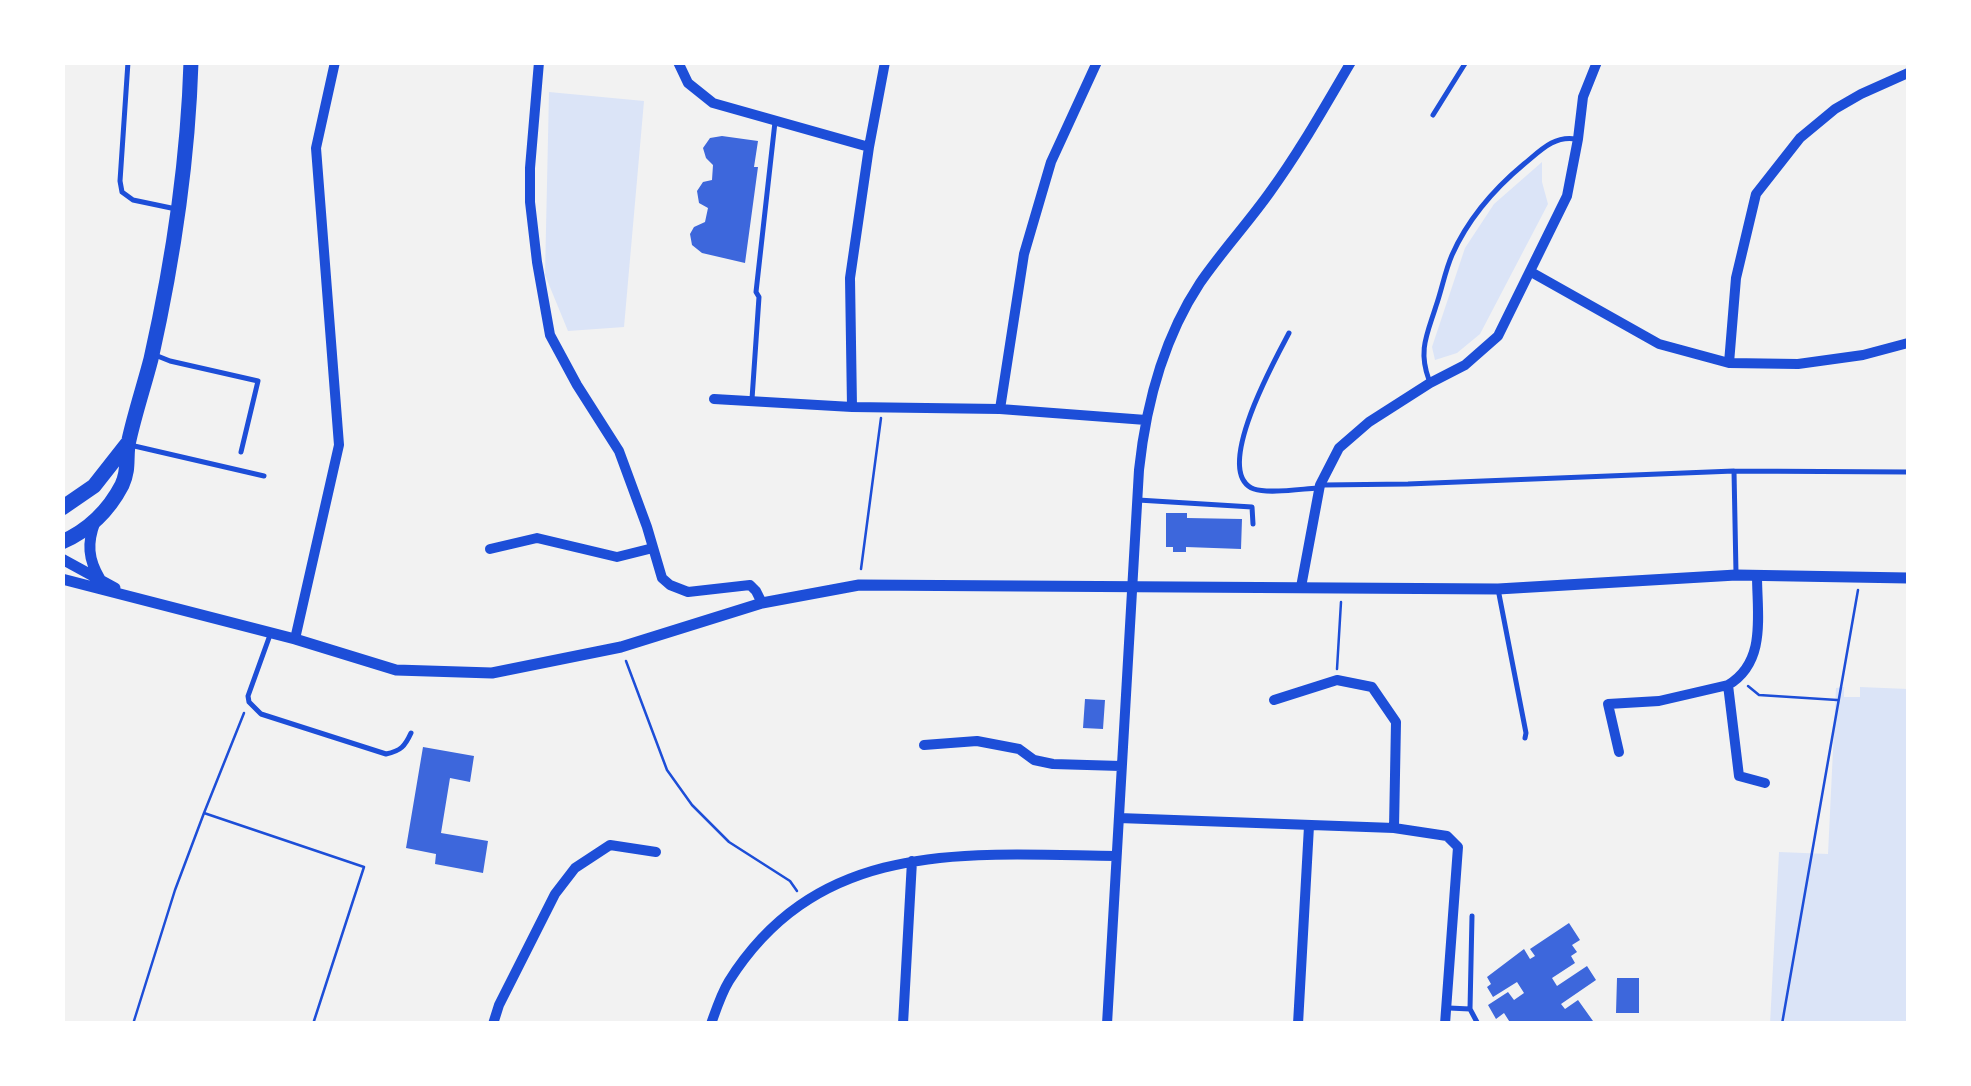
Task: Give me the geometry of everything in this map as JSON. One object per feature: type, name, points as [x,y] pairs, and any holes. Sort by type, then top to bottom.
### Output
[{"type":"highway","points":[[62,542],[95,522],[112,502],[126,475],[128,444],[152,354],[179,210],[191,62]]},
{"type":"highway","points":[[62,508],[94,486],[128,444]]},
{"type":"street","points":[[295,639],[339,445],[316,148],[335,62]]},
{"type":"street","points":[[539,62],[530,202],[546,322],[556,350],[619,451],[662,578],[688,592],[750,586],[762,603]]},
{"type":"street","points":[[678,62],[688,84],[714,103],[870,147]]},
{"type":"street","points":[[852,407],[850,278],[885,62]]},
{"type":"street","points":[[1000,409],[1024,254],[1051,162],[1098,62]]},
{"type":"street","points":[[1107,1024],[1146,420],[1162,361],[1187,304],[1273,189],[1351,62]]},
{"type":"street","points":[[1300,587],[1320,487],[1339,448],[1369,422],[1465,365],[1498,336],[1567,196],[1583,98],[1597,62]]},
{"type":"street","points":[[1729,363],[1736,278],[1756,194],[1800,138],[1835,109],[1908,73]]},
{"type":"street","points":[[1531,272],[1659,344],[1729,363],[1798,364],[1863,355],[1908,343]]},
{"type":"street","points":[[714,399],[852,407],[1000,409],[1146,420]]},
{"type":"street","points":[[95,522],[89,552],[100,578]]},
{"type":"street","points":[[490,549],[537,538],[617,557],[653,548]]},
{"type":"street","points":[[62,558],[124,594]]},
{"type":"street","points":[[62,579],[271,632],[396,670],[492,673],[621,647],[762,603],[858,586],[1498,589],[1736,575],[1908,578]]},
{"type":"street","points":[[1619,752],[1608,704],[1659,701],[1733,682],[1754,659],[1758,641],[1757,576]]},
{"type":"street","points":[[1274,700],[1337,680],[1372,687],[1396,722],[1394,828]]},
{"type":"street","points":[[1733,682],[1739,776],[1765,783]]},
{"type":"street","points":[[924,745],[977,741],[1019,749],[1034,760],[1053,764],[1121,766]]},
{"type":"street","points":[[1119,818],[1394,828],[1447,836],[1458,847],[1445,1024]]},
{"type":"street","points":[[1298,1024],[1309,826]]},
{"type":"street","points":[[493,1024],[555,894],[575,868],[610,845],[656,852]]},
{"type":"street","points":[[711,1024],[727,984],[760,939],[804,900],[858,874],[912,860],[970,854],[1116,856]]},
{"type":"street","points":[[903,1024],[912,860]]},
{"type":"lane","points":[[128,62],[122,192],[133,200],[179,210]]},
{"type":"lane","points":[[1433,116],[1466,62]]},
{"type":"lane","points":[[752,402],[759,298],[756,292],[775,120]]},
{"type":"lane","points":[[1430,383],[1422,362],[1424,346],[1452,255],[1473,217],[1513,173],[1541,150],[1565,137],[1578,139]]},
{"type":"lane","points":[[1289,333],[1262,382],[1244,434],[1239,472],[1246,484],[1257,491],[1734,471],[1908,472]]},
{"type":"lane","points":[[152,354],[258,381],[240,452]]},
{"type":"lane","points":[[128,444],[264,476]]},
{"type":"lane","points":[[1734,471],[1736,575]]},
{"type":"lane","points":[[1138,500],[1252,508],[1253,524]]},
{"type":"lane","points":[[1498,589],[1526,738]]},
{"type":"lane","points":[[271,632],[248,696],[261,714],[386,754],[399,752],[411,733]]},
{"type":"lane","points":[[1472,916],[1470,1010],[1478,1024]]},
{"type":"lane","points":[[1446,1008],[1470,1010]]},
{"type":"path","points":[[858,586],[882,407]]},
{"type":"path","points":[[1782,1024],[1860,578]]},
{"type":"path","points":[[1337,680],[1342,589]]},
{"type":"path","points":[[621,647],[667,770],[692,805],[729,842],[790,881],[804,900]]},
{"type":"path","points":[[1733,682],[1759,694],[1839,700]]},
{"type":"path","points":[[133,1024],[175,890],[249,702]]},
{"type":"path","points":[[204,813],[364,866],[313,1024]]},
{"type":"shaded area","points":[[549,92],[644,101],[624,327],[568,331],[545,275]]},
{"type":"shaded area","points":[[1542,162],[1548,204],[1480,334],[1457,353],[1435,360],[1432,347],[1465,248],[1494,204]]},
{"type":"shaded area","points":[[1844,687],[1844,697],[1860,697],[1860,687],[1908,689],[1908,1023],[1770,1024],[1779,852],[1828,854],[1836,688]]},
{"type":"building","points":[[710,138],[758,141],[745,263],[702,253],[692,245],[690,234],[705,222],[708,208],[699,203],[697,191],[703,182],[712,180],[713,165],[703,148]]},
{"type":"building","points":[[1166,513],[1187,513],[1187,518],[1242,519],[1241,549],[1186,547],[1186,552],[1173,552],[1173,547],[1166,547]]},
{"type":"building","points":[[1085,699],[1105,700],[1103,729],[1083,728]]},
{"type":"building","points":[[423,747],[474,756],[470,782],[450,778],[441,833],[488,841],[483,873],[435,864],[436,854],[406,848]]},
{"type":"building","points":[[1569,923],[1580,940],[1572,945],[1577,952],[1571,956],[1575,963],[1552,978],[1557,986],[1587,966],[1596,980],[1561,1004],[1565,1009],[1578,1000],[1593,1021],[1511,1024],[1504,1013],[1496,1019],[1488,1005],[1508,992],[1514,1000],[1524,993],[1517,982],[1493,997],[1487,977],[1524,949],[1530,959],[1535,956],[1530,949]]},
{"type":"building","points":[[1617,978],[1639,978],[1639,1013],[1616,1013]]}]
